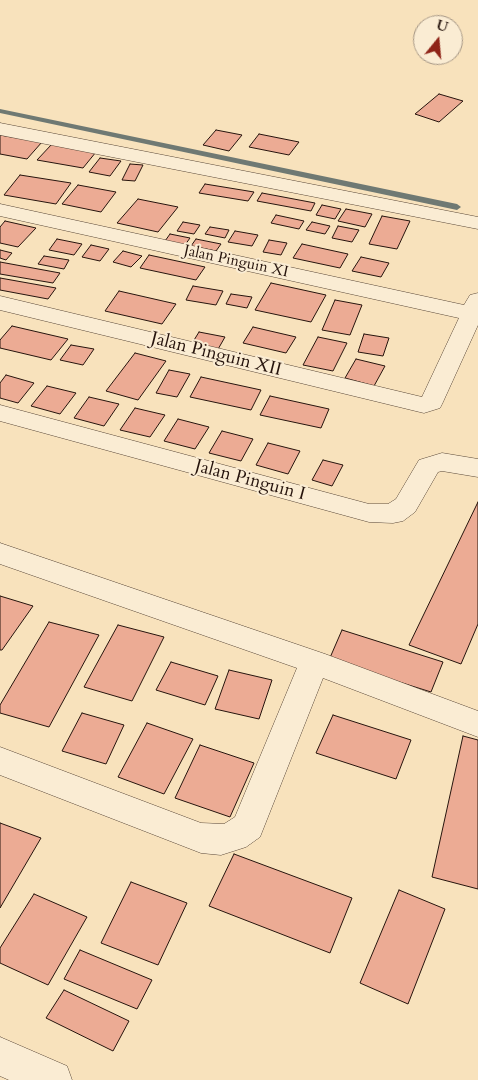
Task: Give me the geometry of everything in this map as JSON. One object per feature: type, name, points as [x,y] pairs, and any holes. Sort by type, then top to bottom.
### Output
[{"type":"street","points":[[0,129],[478,223]]},
{"type":"street","name":"Jalan Pinguin XI","points":[[0,210],[475,307]]},
{"type":"street","name":"Jalan Pinguin XII","points":[[0,303],[424,405],[431,402],[475,307]]},
{"type":"street","name":"Jalan Pinguin I","points":[[0,413],[368,513],[393,514],[406,505],[428,466],[442,462],[478,468]]},
{"type":"street","points":[[0,553],[314,662],[478,724]]},
{"type":"street","points":[[0,761],[201,838],[221,840],[234,836],[248,828],[314,662]]},
{"type":"street","points":[[0,1056],[53,1080]]},
{"type":"building","points":[[439,94],[463,101],[439,122],[415,114]]},
{"type":"building","points":[[216,130],[242,135],[229,151],[203,145]]},
{"type":"building","points":[[259,134],[299,142],[289,155],[249,147]]},
{"type":"building","points":[[0,135],[42,142],[27,159],[0,154]]},
{"type":"building","points":[[52,144],[96,152],[83,168],[37,160]]},
{"type":"building","points":[[100,158],[121,161],[110,176],[89,172]]},
{"type":"building","points":[[130,164],[143,165],[135,181],[122,180]]},
{"type":"building","points":[[20,175],[71,183],[56,204],[4,195]]},
{"type":"building","points":[[205,184],[254,192],[248,201],[199,193]]},
{"type":"building","points":[[78,185],[116,192],[101,212],[62,204]]},
{"type":"building","points":[[262,193],[315,203],[311,211],[257,201]]},
{"type":"building","points":[[138,199],[178,207],[158,232],[117,223]]},
{"type":"building","points":[[322,205],[341,209],[335,219],[316,215]]},
{"type":"building","points":[[346,209],[372,214],[365,227],[338,221]]},
{"type":"building","points":[[276,215],[304,221],[299,229],[271,223]]},
{"type":"building","points":[[382,216],[410,221],[397,249],[369,244]]},
{"type":"building","points":[[5,221],[36,228],[18,247],[0,243],[0,227]]},
{"type":"building","points":[[183,222],[200,225],[194,234],[177,231]]},
{"type":"building","points":[[312,222],[330,226],[325,234],[306,230]]},
{"type":"building","points":[[338,226],[359,230],[352,242],[332,238]]},
{"type":"building","points":[[210,227],[229,230],[225,238],[205,234]]},
{"type":"building","points":[[235,231],[258,235],[252,246],[228,242]]},
{"type":"building","points":[[170,234],[190,238],[185,245],[165,241]]},
{"type":"building","points":[[57,239],[82,244],[74,255],[49,250]]},
{"type":"building","points":[[196,239],[221,244],[216,251],[191,246]]},
{"type":"building","points":[[269,240],[287,243],[281,255],[263,252]]},
{"type":"building","points":[[302,244],[348,254],[340,268],[293,258]]},
{"type":"building","points":[[91,245],[109,249],[100,261],[82,257]]},
{"type":"building","points":[[0,250],[12,253],[6,260],[0,258]]},
{"type":"building","points":[[123,251],[142,256],[131,267],[113,262]]},
{"type":"building","points":[[149,255],[205,267],[196,280],[140,268]]},
{"type":"building","points":[[44,256],[69,260],[64,269],[38,264]]},
{"type":"building","points":[[361,257],[389,263],[381,277],[352,271]]},
{"type":"building","points":[[0,262],[60,273],[53,283],[0,274]]},
{"type":"building","points":[[0,278],[56,288],[48,299],[0,290]]},
{"type":"building","points":[[271,283],[326,295],[311,322],[255,310]]},
{"type":"building","points":[[193,286],[223,291],[216,305],[186,300]]},
{"type":"building","points":[[119,291],[176,304],[162,324],[105,311]]},
{"type":"building","points":[[231,294],[252,297],[247,308],[226,304]]},
{"type":"building","points":[[335,300],[362,305],[350,335],[322,330]]},
{"type":"building","points":[[12,326],[68,339],[51,360],[0,348],[0,340]]},
{"type":"building","points":[[253,327],[296,337],[286,353],[243,343]]},
{"type":"building","points":[[199,332],[225,337],[217,351],[191,345]]},
{"type":"building","points":[[364,334],[389,338],[383,356],[358,352]]},
{"type":"building","points":[[318,337],[347,343],[333,371],[303,365]]},
{"type":"building","points":[[71,345],[94,349],[83,365],[60,360]]},
{"type":"building","points":[[135,353],[166,361],[138,400],[106,391]]},
{"type":"building","points":[[356,359],[385,366],[374,386],[345,378]]},
{"type":"building","points":[[169,370],[190,374],[177,397],[156,393]]},
{"type":"building","points":[[6,375],[34,383],[18,403],[0,398],[0,383]]},
{"type":"building","points":[[201,377],[261,390],[251,410],[190,397]]},
{"type":"building","points":[[47,386],[76,393],[60,414],[31,406]]},
{"type":"building","points":[[270,396],[329,409],[321,428],[260,415]]},
{"type":"building","points":[[89,397],[119,404],[104,426],[74,418]]},
{"type":"building","points":[[135,408],[165,415],[150,437],[120,430]]},
{"type":"building","points":[[178,419],[209,427],[195,449],[164,441]]},
{"type":"building","points":[[222,431],[253,439],[241,461],[209,453]]},
{"type":"building","points":[[268,443],[300,451],[288,474],[256,465]]},
{"type":"building","points":[[323,460],[343,465],[332,486],[312,480]]},
{"type":"building","points":[[478,502],[478,624],[461,664],[409,645]]},
{"type":"building","points":[[0,596],[33,606],[2,650],[0,650]]},
{"type":"building","points":[[49,622],[99,635],[49,727],[0,713],[0,705]]},
{"type":"building","points":[[118,625],[164,637],[132,701],[84,687]]},
{"type":"building","points":[[342,630],[443,662],[431,692],[329,660]]},
{"type":"building","points":[[171,662],[218,676],[205,705],[156,690]]},
{"type":"building","points":[[229,670],[272,680],[259,719],[215,709]]},
{"type":"building","points":[[82,713],[124,725],[106,764],[62,751]]},
{"type":"building","points":[[333,715],[411,740],[396,779],[316,753]]},
{"type":"building","points":[[147,723],[193,739],[164,794],[118,777]]},
{"type":"building","points":[[463,736],[478,740],[478,889],[432,877]]},
{"type":"building","points":[[200,745],[254,763],[230,817],[175,798]]},
{"type":"building","points":[[0,823],[41,838],[0,908]]},
{"type":"building","points":[[234,854],[352,898],[330,953],[209,906]]},
{"type":"building","points":[[131,882],[187,903],[158,965],[101,943]]},
{"type":"building","points":[[399,890],[445,909],[408,1004],[360,983]]},
{"type":"building","points":[[34,894],[87,917],[48,985],[0,963],[0,948]]},
{"type":"building","points":[[80,950],[152,980],[137,1009],[64,979]]},
{"type":"building","points":[[64,990],[129,1021],[113,1051],[46,1018]]},
{"type":"waterway","points":[[0,111],[457,207]]}]
